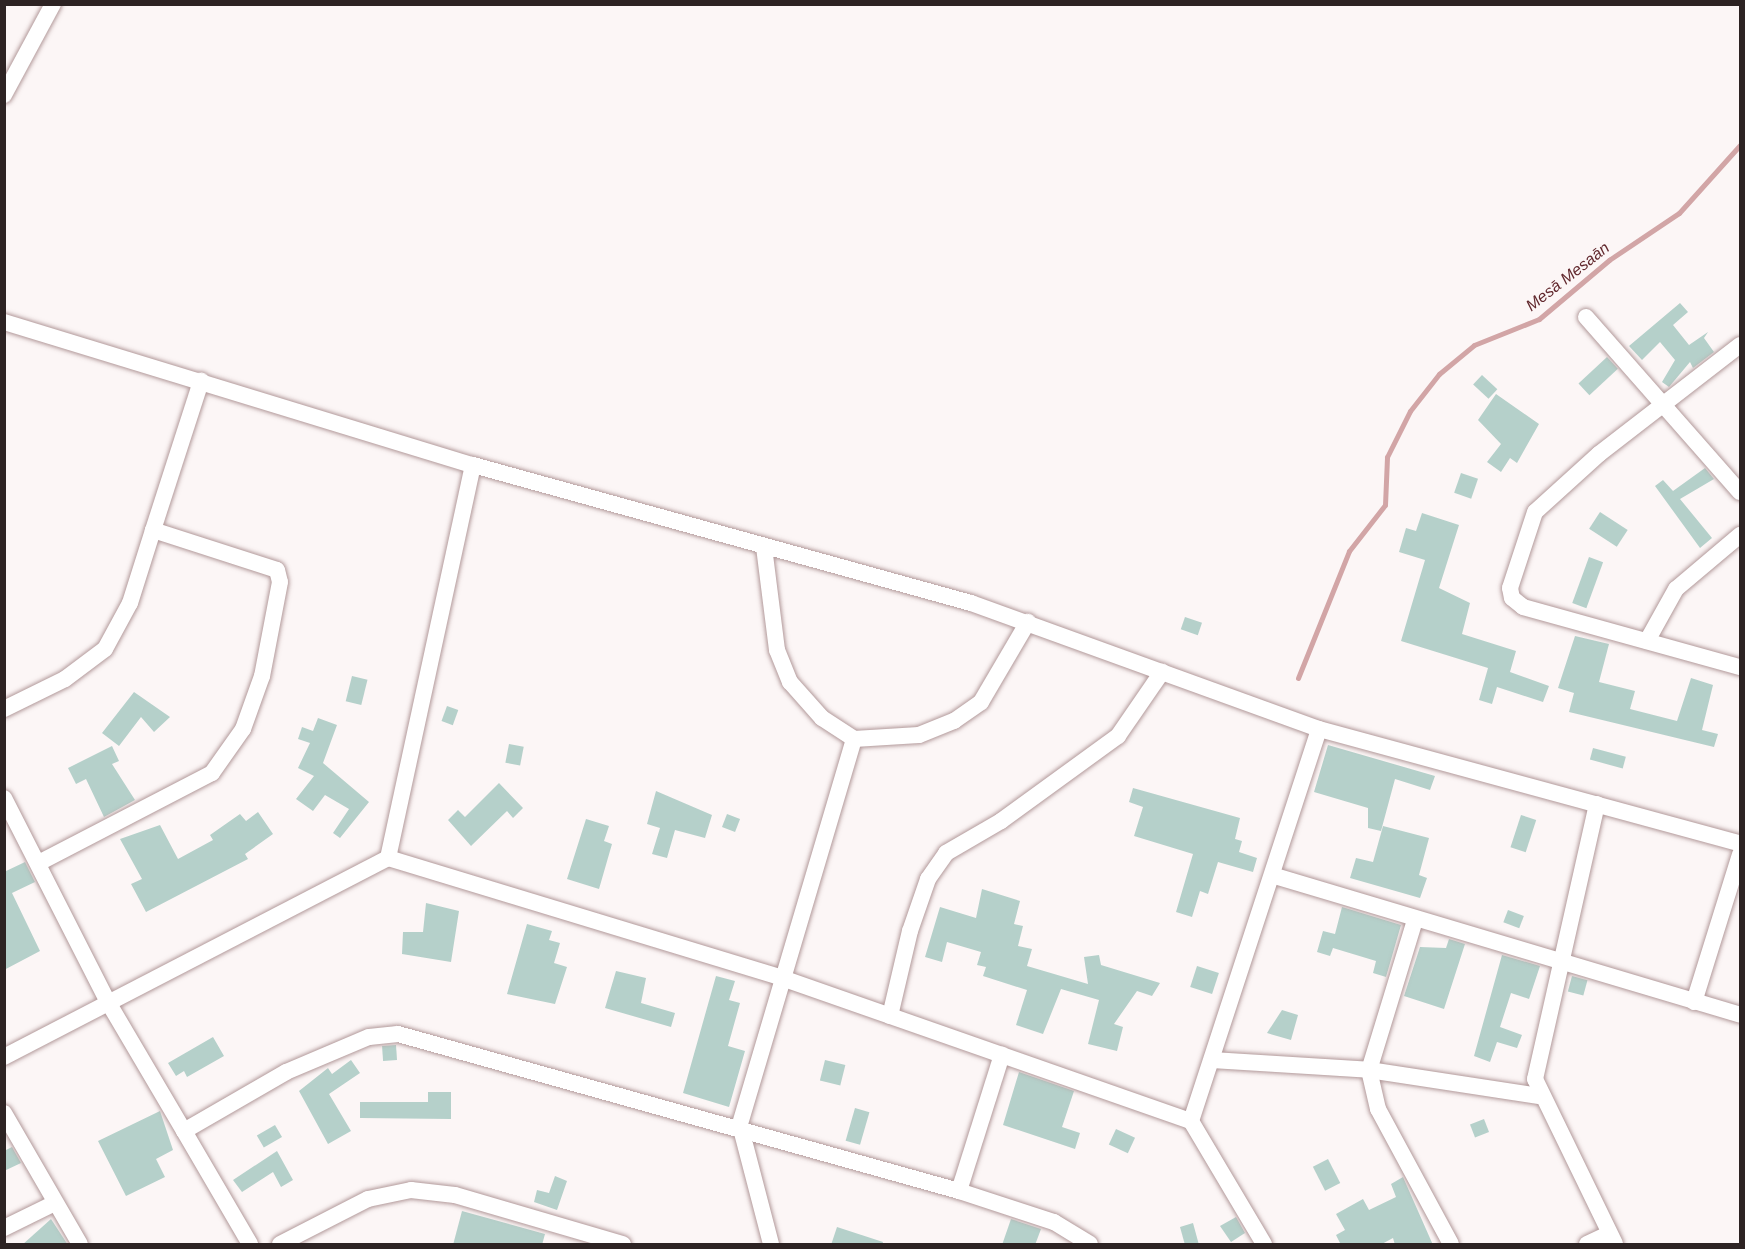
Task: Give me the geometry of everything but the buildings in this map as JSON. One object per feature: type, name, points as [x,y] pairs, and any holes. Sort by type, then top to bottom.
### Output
[{"type":"street","points":[[4,95],[52,4]]},
{"type":"street","points":[[1586,317],[1740,492]]},
{"type":"street","points":[[4,322],[473,465],[1028,622],[1319,729],[1740,843]]},
{"type":"street","points":[[1740,345],[1661,403],[1535,512],[1510,588],[1512,598],[1523,607],[1740,667]]},
{"type":"street","points":[[4,709],[65,679],[105,649],[130,603],[201,381]]},
{"type":"street","points":[[388,858],[473,465]]},
{"type":"street","points":[[40,862],[212,773],[243,729],[262,676],[280,582],[277,570],[153,530]]},
{"type":"street","points":[[1647,641],[1676,589],[1740,535]]},
{"type":"street","points":[[764,547],[777,650],[790,682],[822,718],[854,739],[919,735],[954,722],[981,702],[1028,622]]},
{"type":"street","points":[[890,1016],[910,931],[928,879],[946,853],[1021,807],[1118,736],[1162,672]]},
{"type":"street","points":[[1191,1121],[1275,876],[1319,729]]},
{"type":"street","points":[[771,1245],[740,1125],[854,739]]},
{"type":"street","points":[[4,798],[40,862],[108,1002],[250,1245]]},
{"type":"street","points":[[1587,1245],[1612,1239],[1539,1096],[1536,1063],[1557,964],[1596,804]]},
{"type":"street","points":[[1694,1002],[1740,854]]},
{"type":"street","points":[[4,1058],[388,858],[782,978],[1191,1121],[1264,1245]]},
{"type":"street","points":[[1275,876],[1557,964],[1740,1015]]},
{"type":"street","points":[[1416,920],[1369,1070],[1378,1109],[1451,1245]]},
{"type":"street","points":[[184,1131],[286,1072],[369,1037],[398,1034],[740,1125],[959,1191],[1054,1222],[1090,1245]]},
{"type":"street","points":[[959,1191],[1002,1055]]},
{"type":"street","points":[[1212,1059],[1369,1070],[1539,1096]]},
{"type":"street","points":[[4,1113],[80,1245]]},
{"type":"street","points":[[280,1245],[368,1199],[411,1191],[455,1195],[624,1245]]},
{"type":"street","points":[[4,1228],[55,1203]]},
{"type":"waterway","name":"Mesā Mesaān","points":[[1298,678],[1349,551],[1385,505],[1387,457],[1410,411],[1439,374],[1474,345],[1539,319],[1609,260],[1679,213],[1740,145]]}]
